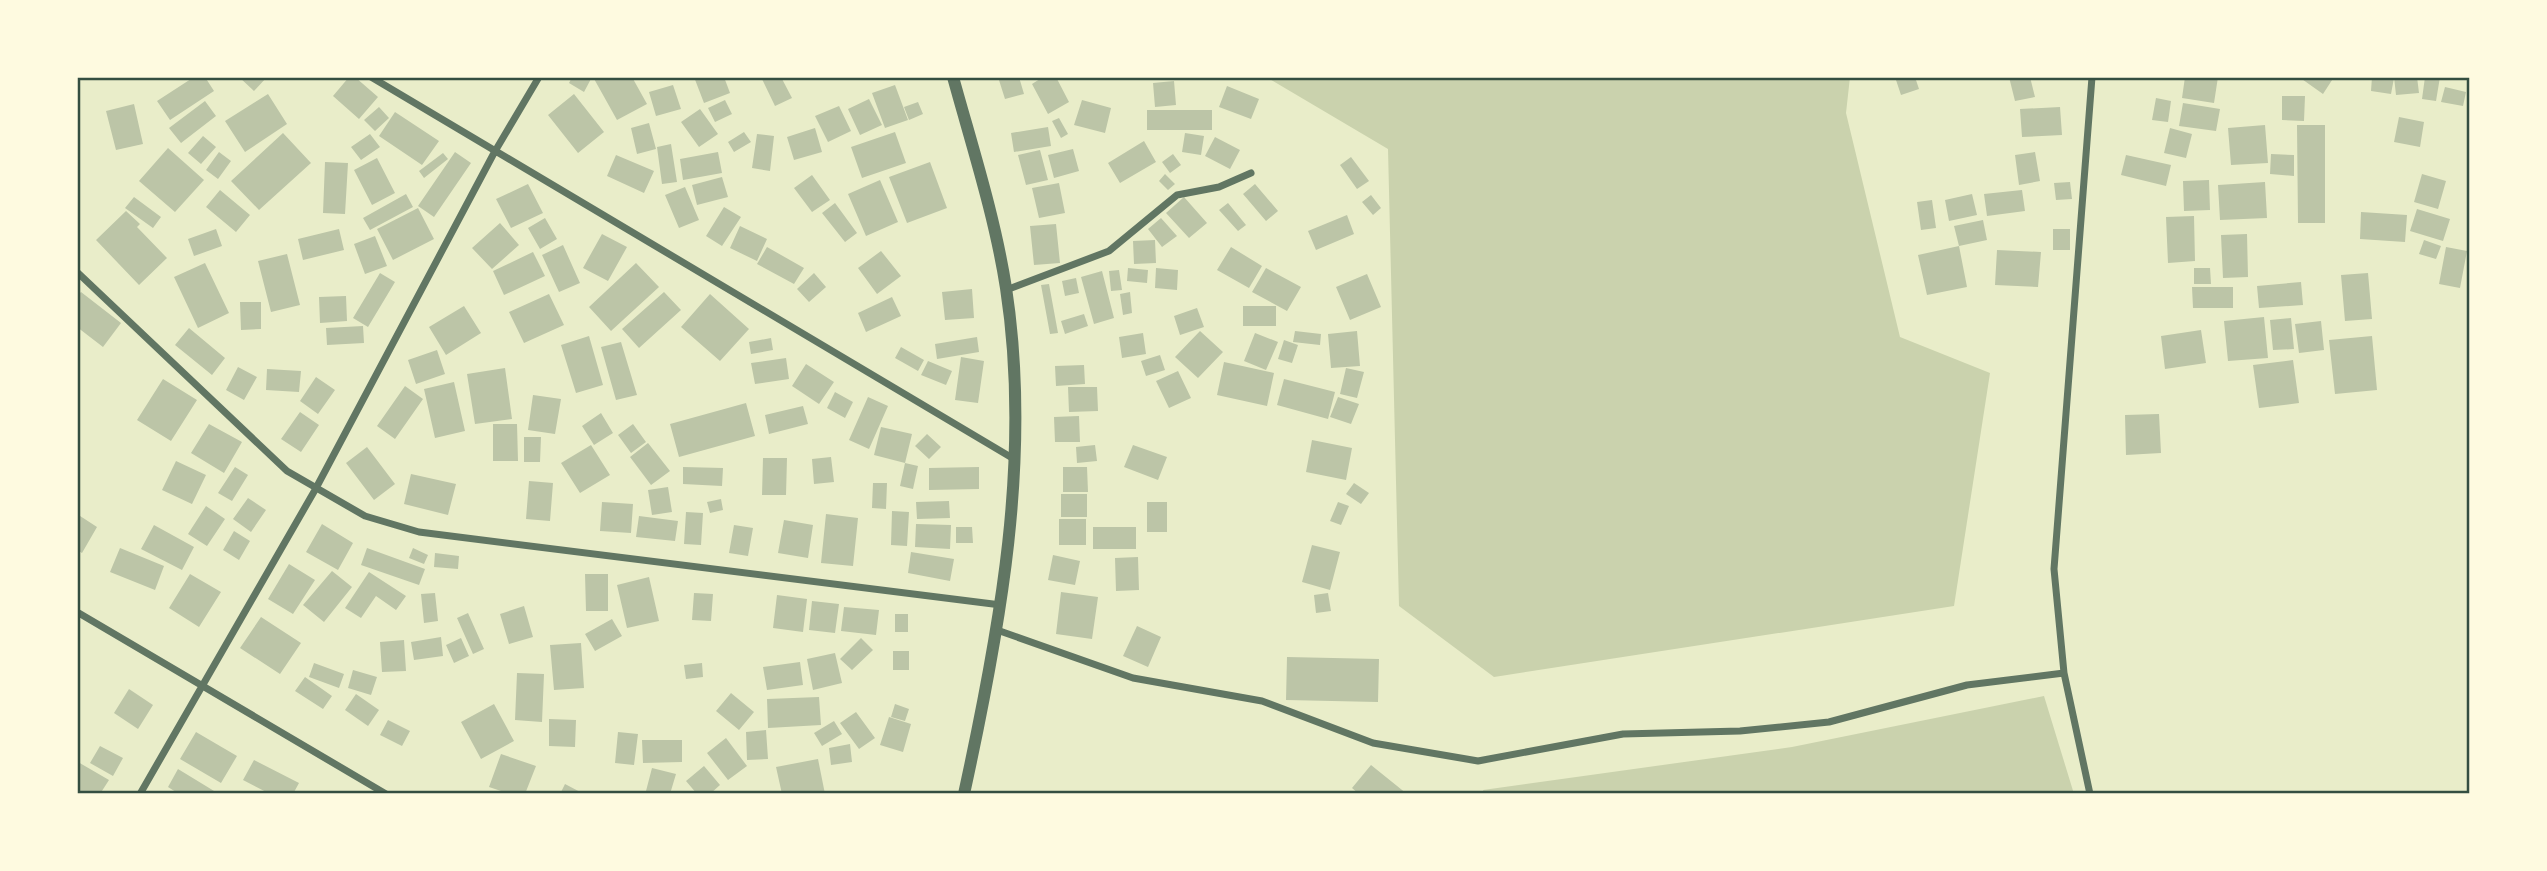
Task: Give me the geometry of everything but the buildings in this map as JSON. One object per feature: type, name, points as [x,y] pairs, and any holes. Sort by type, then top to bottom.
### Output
[{"type":"street","points":[[371,77],[494,153],[1014,459]]},
{"type":"street","points":[[140,794],[315,489],[494,153],[539,77]]},
{"type":"street","points":[[953,77],[997,240],[1006,290],[1013,380],[1014,459],[1001,606],[964,794]]},
{"type":"street","points":[[2090,794],[2064,673],[2054,569],[2092,77]]},
{"type":"street","points":[[1006,290],[1108,251],[1177,195],[1219,187],[1251,173]]},
{"type":"street","points":[[77,272],[287,471],[365,516],[419,532],[1001,606]]},
{"type":"street","points":[[77,612],[386,794]]},
{"type":"street","points":[[997,630],[1133,678],[1262,701],[1373,743],[1478,761],[1623,734],[1740,731],[1829,722],[1966,685],[2064,673]]},
{"type":"green space","points":[[1266,77],[1850,77],[1846,113],[1900,337],[1990,373],[1954,606],[1494,677],[1399,606],[1388,149]]},
{"type":"green space","points":[[2044,696],[2074,794],[1484,794],[1483,790],[1792,747]]}]
